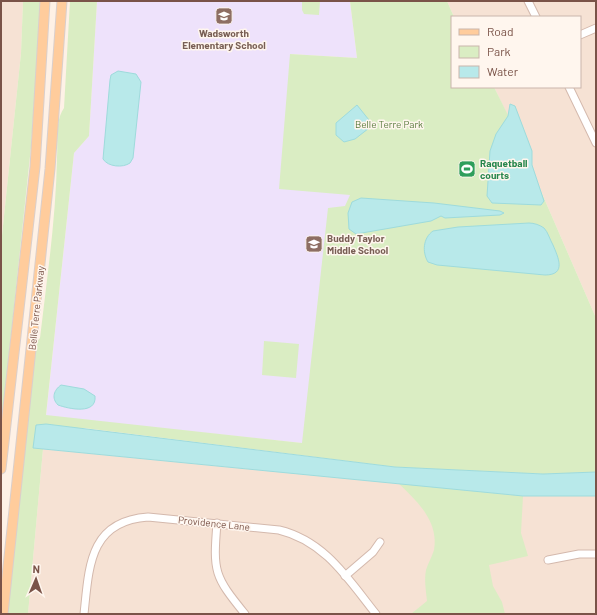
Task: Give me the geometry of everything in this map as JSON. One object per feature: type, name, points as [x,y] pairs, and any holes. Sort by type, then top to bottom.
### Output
[{"type":"main road","name":"Belle Terre Parkway","points":[[1,469],[37,146],[45,1]]},
{"type":"main road","name":"Belle Terre Parkway","points":[[3,614],[50,169],[62,1]]},
{"type":"street","points":[[528,1],[536,16]]},
{"type":"street","points":[[581,36],[596,28]]},
{"type":"street","points":[[569,88],[596,142]]},
{"type":"street","name":"Providence Lane","points":[[84,614],[92,557],[102,538],[113,528],[128,520],[148,517],[279,530],[298,536],[327,554],[376,614]]},
{"type":"street","points":[[217,523],[214,558],[217,573],[227,593],[245,614]]},
{"type":"street","points":[[346,576],[373,552],[380,542]]},
{"type":"street","points":[[548,560],[579,554],[596,554]]},
{"type":"shaded area","points":[[1,1],[23,1],[21,53],[1,245]]},
{"type":"shaded area","name":"Buddy Taylor Middle School","points":[[97,1],[350,1],[357,58],[290,54],[351,194],[596,318],[302,443],[46,416],[74,153],[89,136]]},
{"type":"shaded area","points":[[447,1],[596,1],[596,318],[537,182],[532,165],[532,153],[515,106],[510,104],[508,116],[494,88],[581,88],[581,16],[454,16]]},
{"type":"shaded area","points":[[43,449],[523,496],[596,496],[596,614],[28,614]]},
{"type":"green space","points":[[23,1],[41,1],[31,147],[1,429],[1,245],[21,53]]},
{"type":"green space","name":"Belle Terre Park","points":[[70,1],[97,1],[89,136],[74,153],[46,415],[302,443],[328,208],[345,206],[350,195],[279,189],[290,54],[357,58],[350,1],[447,1],[454,16],[451,16],[451,88],[494,88],[508,115],[510,104],[515,106],[532,151],[532,165],[537,182],[596,318],[596,472],[543,474],[395,467],[84,428],[33,448],[43,449],[28,614],[7,614],[36,343],[40,338],[51,248],[55,203],[58,125],[64,108]]},
{"type":"green space","points":[[302,1],[320,1],[319,15],[304,14],[302,10]]},
{"type":"green space","points":[[264,341],[299,344],[296,378],[262,375]]},
{"type":"green space","points":[[398,483],[523,496],[521,533],[528,556],[489,565],[493,586],[502,602],[505,614],[411,614],[427,601],[425,574],[434,550],[435,540],[430,521],[425,512]]},
{"type":"water","points":[[118,71],[136,74],[141,82],[133,158],[130,163],[124,166],[108,164],[103,159],[110,80],[111,75]]},
{"type":"water","points":[[510,104],[515,106],[532,151],[532,165],[544,201],[541,205],[492,203],[487,196],[490,151],[496,134],[508,116]]},
{"type":"water","points":[[357,105],[373,125],[355,139],[344,142],[336,135],[336,123]]},
{"type":"water","points":[[361,198],[434,203],[500,211],[504,213],[500,215],[445,218],[441,216],[431,221],[356,234],[349,229],[348,213],[352,202]]},
{"type":"water","points":[[529,223],[537,224],[544,228],[553,245],[557,255],[559,269],[552,274],[545,275],[437,265],[428,262],[426,258],[424,250],[425,241],[433,231],[458,227]]},
{"type":"water","points":[[61,385],[84,389],[95,396],[92,406],[75,409],[58,405],[54,394]]},
{"type":"water","points":[[46,424],[395,467],[543,474],[596,472],[596,496],[523,496],[33,448],[36,425]]},
{"type":"place","name":"Wadsworth Elementary School","points":[[224,16]]},
{"type":"place","name":"Raquetball courts","points":[[467,169]]},
{"type":"place","name":"Buddy Taylor Middle School","points":[[314,244]]}]
